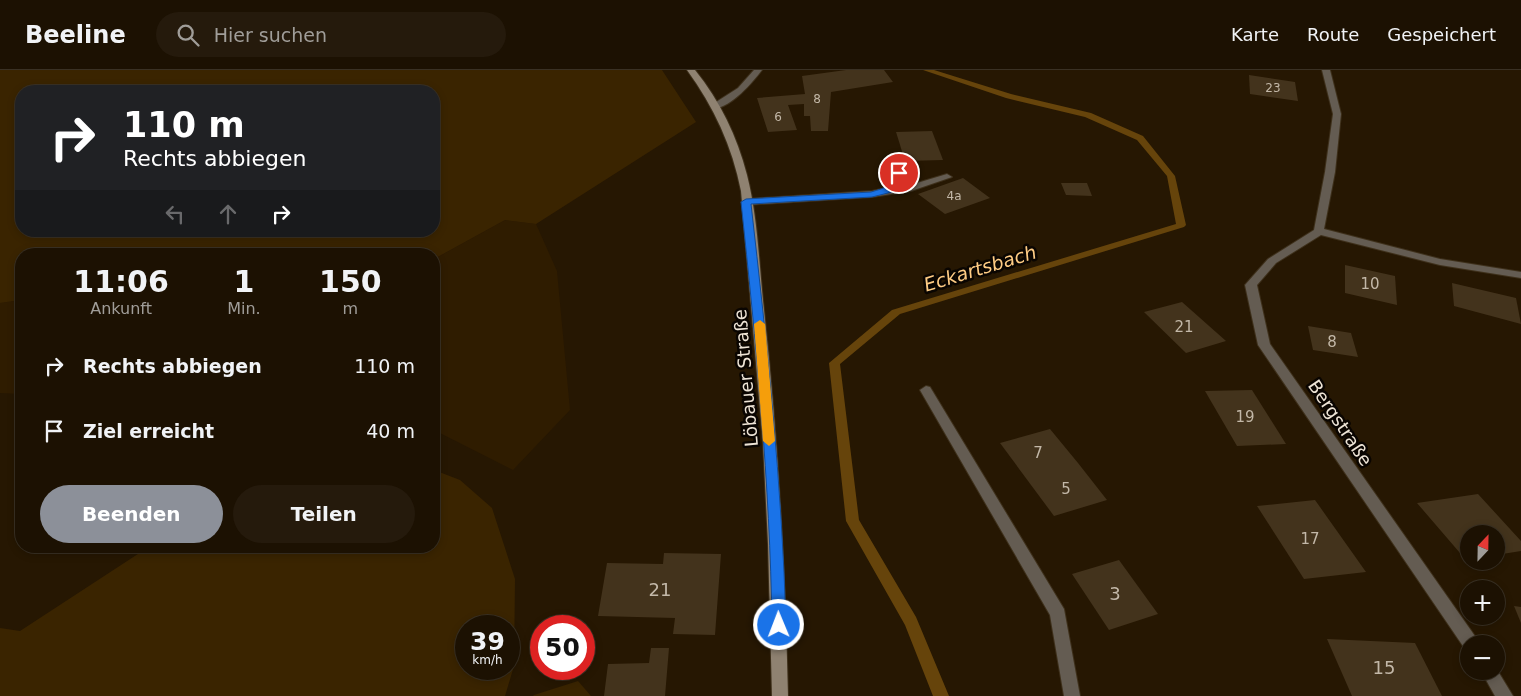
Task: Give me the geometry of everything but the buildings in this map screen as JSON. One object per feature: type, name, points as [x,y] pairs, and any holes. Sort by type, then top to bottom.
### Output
[{"type":"main road","name":"Löbauer Straße","points":[[691,70],[716,106],[739,161],[746,202],[763,353],[778,553],[780,696]]},
{"type":"street","points":[[716,106],[741,90],[758,70]]},
{"type":"street","points":[[1326,70],[1337,114],[1330,172],[1319,231],[1440,262],[1521,275]]},
{"type":"street","points":[[889,190],[896,183],[899,173],[895,158]]},
{"type":"street","points":[[746,202],[872,194],[889,190],[908,189],[947,177]]},
{"type":"street","name":"Bergstraße","points":[[1319,231],[1272,261],[1251,284],[1264,345],[1465,635]]},
{"type":"street","points":[[926,390],[1058,614],[1072,696]]},
{"type":"street","points":[[1495,680],[1505,696]]},
{"type":"shaded area","points":[[0,70],[662,70],[696,122],[536,224],[505,220],[440,256],[440,248],[15,248],[15,301],[0,303]]},
{"type":"shaded area","points":[[505,220],[536,224],[557,271],[570,410],[513,470],[440,433],[440,256]]},
{"type":"shaded area","points":[[15,301],[15,394],[0,393],[0,303]]},
{"type":"shaded area","points":[[440,472],[460,480],[492,508],[515,579],[515,615],[455,615],[455,680],[510,680],[505,696],[0,696],[0,628],[20,631],[139,553],[440,553]]},
{"type":"shaded area","points":[[578,681],[591,696],[533,696],[534,695]]},
{"type":"waterway","name":"Eckartsbach","points":[[927,70],[1009,96],[1088,115],[1140,138],[1171,176],[1181,225],[896,312],[834,363],[853,521],[911,622],[941,696]]},
{"type":"slow traffic","points":[[760,324],[769,441]]},
{"type":"route","points":[[779,625],[778,553],[763,353],[746,202],[872,194],[889,190],[896,183],[899,173]]}]
